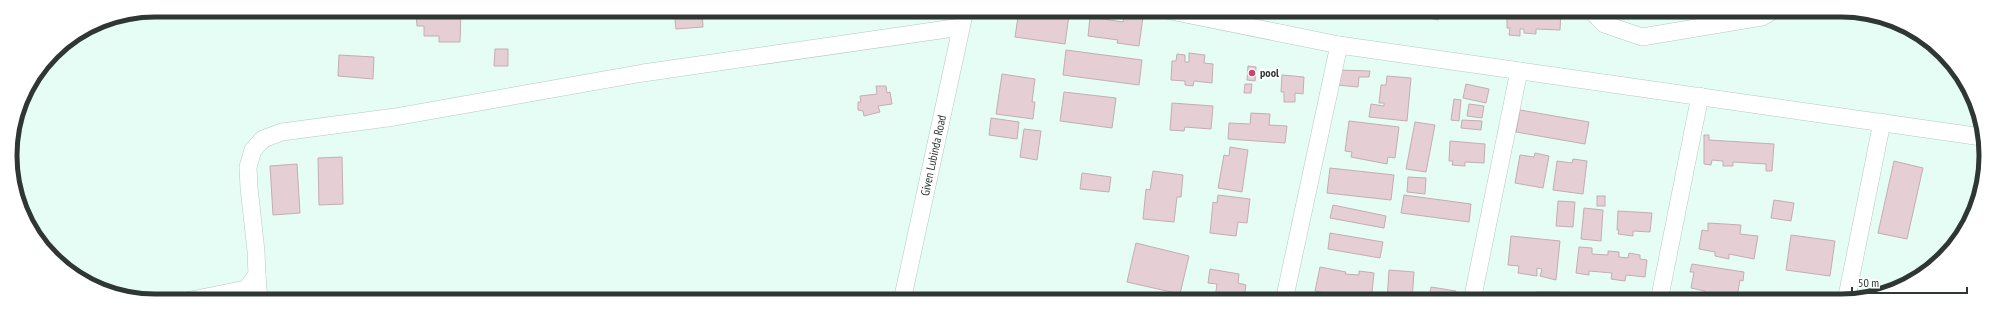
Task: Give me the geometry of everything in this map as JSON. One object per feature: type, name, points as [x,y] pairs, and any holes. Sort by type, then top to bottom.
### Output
[{"type":"street","name":"Given Lubinda Road","points":[[904,294],[963,17]]},
{"type":"street","points":[[1201,17],[1339,45],[1978,136]]},
{"type":"street","points":[[1598,17],[1604,24],[1642,37],[1762,17]]},
{"type":"street","points":[[259,294],[256,251],[248,188],[248,167],[253,150],[263,139],[282,132],[394,117],[707,63],[961,27]]},
{"type":"street","points":[[1286,294],[1339,45]]},
{"type":"street","points":[[1473,294],[1519,71]]},
{"type":"street","points":[[1660,294],[1700,96]]},
{"type":"street","points":[[1847,294],[1882,122]]},
{"type":"street","points":[[221,294],[246,289],[257,275]]},
{"type":"street","points":[[246,289],[252,294]]},
{"type":"building","points":[[416,17],[461,17],[460,42],[439,42],[439,36],[424,36],[424,26],[417,26]]},
{"type":"building","points":[[675,17],[702,17],[703,27],[676,29]]},
{"type":"building","points":[[1018,17],[1069,17],[1065,44],[1015,37]]},
{"type":"building","points":[[1090,17],[1123,22],[1124,17],[1143,17],[1139,46],[1117,43],[1118,40],[1088,36]]},
{"type":"building","points":[[1424,17],[1439,17],[1438,20]]},
{"type":"building","points":[[1507,17],[1561,17],[1560,30],[1536,29],[1536,34],[1524,33],[1524,29],[1520,29],[1520,36],[1509,35],[1510,28],[1507,28]]},
{"type":"building","points":[[495,49],[508,49],[508,66],[494,66]]},
{"type":"building","points":[[1066,50],[1142,60],[1139,85],[1063,75]]},
{"type":"building","points":[[1189,53],[1205,55],[1204,63],[1213,64],[1212,83],[1194,81],[1193,86],[1185,85],[1185,81],[1171,80],[1172,61],[1176,61],[1177,54],[1185,55],[1185,62],[1189,62]]},
{"type":"building","points":[[339,55],[374,57],[373,79],[338,76]]},
{"type":"building","name":"pool","points":[[1248,66],[1256,67],[1255,81],[1247,80]]},
{"type":"building","points":[[1338,70],[1370,71],[1369,77],[1359,77],[1358,87],[1337,85]]},
{"type":"building","points":[[1002,74],[1035,79],[1032,102],[1035,102],[1033,119],[996,114]]},
{"type":"building","points":[[1282,75],[1304,77],[1303,94],[1295,93],[1295,102],[1284,102],[1284,92],[1281,92]]},
{"type":"building","points":[[1387,76],[1411,78],[1407,121],[1369,117],[1371,104],[1384,106],[1384,103],[1379,103],[1381,85],[1386,85]]},
{"type":"building","points":[[1245,84],[1252,84],[1251,93],[1244,93]]},
{"type":"building","points":[[1466,84],[1489,89],[1486,103],[1463,98]]},
{"type":"building","points":[[876,86],[886,86],[887,93],[890,92],[892,104],[878,106],[880,112],[864,116],[863,111],[858,110],[858,102],[861,102],[860,96],[877,94]]},
{"type":"building","points":[[1064,92],[1116,98],[1112,128],[1060,121]]},
{"type":"building","points":[[1454,99],[1461,100],[1459,121],[1451,120]]},
{"type":"building","points":[[1172,103],[1213,106],[1211,129],[1185,127],[1184,131],[1170,130]]},
{"type":"building","points":[[1469,104],[1484,106],[1482,118],[1467,116]]},
{"type":"building","points":[[1520,110],[1589,122],[1585,144],[1516,132]]},
{"type":"building","points":[[1251,113],[1270,114],[1269,125],[1287,126],[1285,143],[1228,139],[1229,123],[1250,124]]},
{"type":"building","points":[[991,118],[1019,122],[1017,139],[989,135]]},
{"type":"building","points":[[1462,120],[1482,121],[1481,130],[1461,128]]},
{"type":"building","points":[[1349,121],[1399,127],[1395,158],[1388,157],[1387,164],[1351,157],[1352,152],[1345,151]]},
{"type":"building","points":[[1415,122],[1435,125],[1426,172],[1406,169]]},
{"type":"building","points":[[1024,129],[1041,131],[1037,160],[1020,157]]},
{"type":"building","points":[[1704,135],[1709,135],[1709,140],[1774,144],[1772,171],[1766,171],[1766,164],[1733,162],[1733,166],[1723,166],[1723,161],[1712,160],[1711,165],[1704,164]]},
{"type":"building","points":[[1450,141],[1485,144],[1484,163],[1465,162],[1465,166],[1452,165],[1453,161],[1449,161]]},
{"type":"building","points":[[1230,147],[1248,150],[1242,192],[1218,188],[1224,155],[1229,156]]},
{"type":"building","points":[[1535,153],[1549,156],[1543,188],[1515,183],[1520,155],[1534,157]]},
{"type":"building","points":[[342,157],[343,204],[319,205],[318,158]]},
{"type":"building","points":[[1573,159],[1587,161],[1583,194],[1553,190],[1557,161],[1572,163]]},
{"type":"building","points":[[1894,161],[1923,168],[1907,239],[1878,233]]},
{"type":"building","points":[[297,164],[300,213],[273,215],[270,166]]},
{"type":"building","points":[[1330,168],[1394,175],[1391,200],[1327,193]]},
{"type":"building","points":[[1153,171],[1183,175],[1181,197],[1177,197],[1174,222],[1143,219],[1146,189],[1150,190]]},
{"type":"building","points":[[1082,173],[1111,177],[1109,192],[1080,189]]},
{"type":"building","points":[[1408,177],[1426,178],[1425,194],[1407,192]]},
{"type":"building","points":[[1218,195],[1250,199],[1247,223],[1238,222],[1236,236],[1210,233],[1213,202],[1217,203]]},
{"type":"building","points":[[1404,195],[1471,204],[1469,222],[1401,213]]},
{"type":"building","points":[[1597,196],[1605,196],[1605,206],[1597,206]]},
{"type":"building","points":[[1774,200],[1794,203],[1791,221],[1771,218]]},
{"type":"building","points":[[1558,201],[1575,202],[1573,227],[1556,226]]},
{"type":"building","points":[[1333,205],[1386,216],[1384,228],[1330,218]]},
{"type":"building","points":[[1584,208],[1603,210],[1601,241],[1581,239]]},
{"type":"building","points":[[1618,211],[1652,213],[1650,232],[1633,231],[1633,236],[1618,234]]},
{"type":"building","points":[[1708,223],[1741,225],[1740,234],[1758,236],[1754,259],[1729,254],[1729,259],[1715,256],[1715,252],[1699,249],[1702,230],[1708,231]]},
{"type":"building","points":[[1330,233],[1383,242],[1380,258],[1328,249]]},
{"type":"building","points":[[1791,235],[1835,241],[1830,276],[1786,270]]},
{"type":"building","points":[[1511,236],[1560,241],[1556,280],[1540,276],[1542,269],[1537,268],[1537,276],[1518,273],[1519,266],[1508,265]]},
{"type":"building","points":[[1136,243],[1189,256],[1180,294],[1127,282]]},
{"type":"building","points":[[1579,247],[1592,248],[1592,254],[1608,255],[1608,251],[1619,252],[1619,257],[1628,258],[1629,253],[1640,255],[1640,259],[1647,260],[1645,277],[1626,275],[1625,281],[1611,279],[1612,273],[1589,271],[1589,275],[1576,273]]},
{"type":"building","points":[[1692,264],[1744,272],[1743,281],[1740,280],[1738,294],[1705,294],[1705,291],[1691,288],[1694,272],[1690,272]]},
{"type":"building","points":[[1320,267],[1346,272],[1345,274],[1359,275],[1359,271],[1374,273],[1372,294],[1331,294],[1315,291]]},
{"type":"building","points":[[1210,269],[1239,274],[1238,283],[1246,285],[1245,294],[1216,294],[1217,284],[1208,283]]},
{"type":"building","points":[[1389,270],[1414,272],[1412,294],[1387,294]]},
{"type":"building","points":[[1431,287],[1456,291],[1455,294],[1430,294]]},
{"type":"building","points":[[1537,292],[1560,292],[1560,294],[1537,294]]},
{"type":"place","name":"pool","points":[[1252,73]]}]
